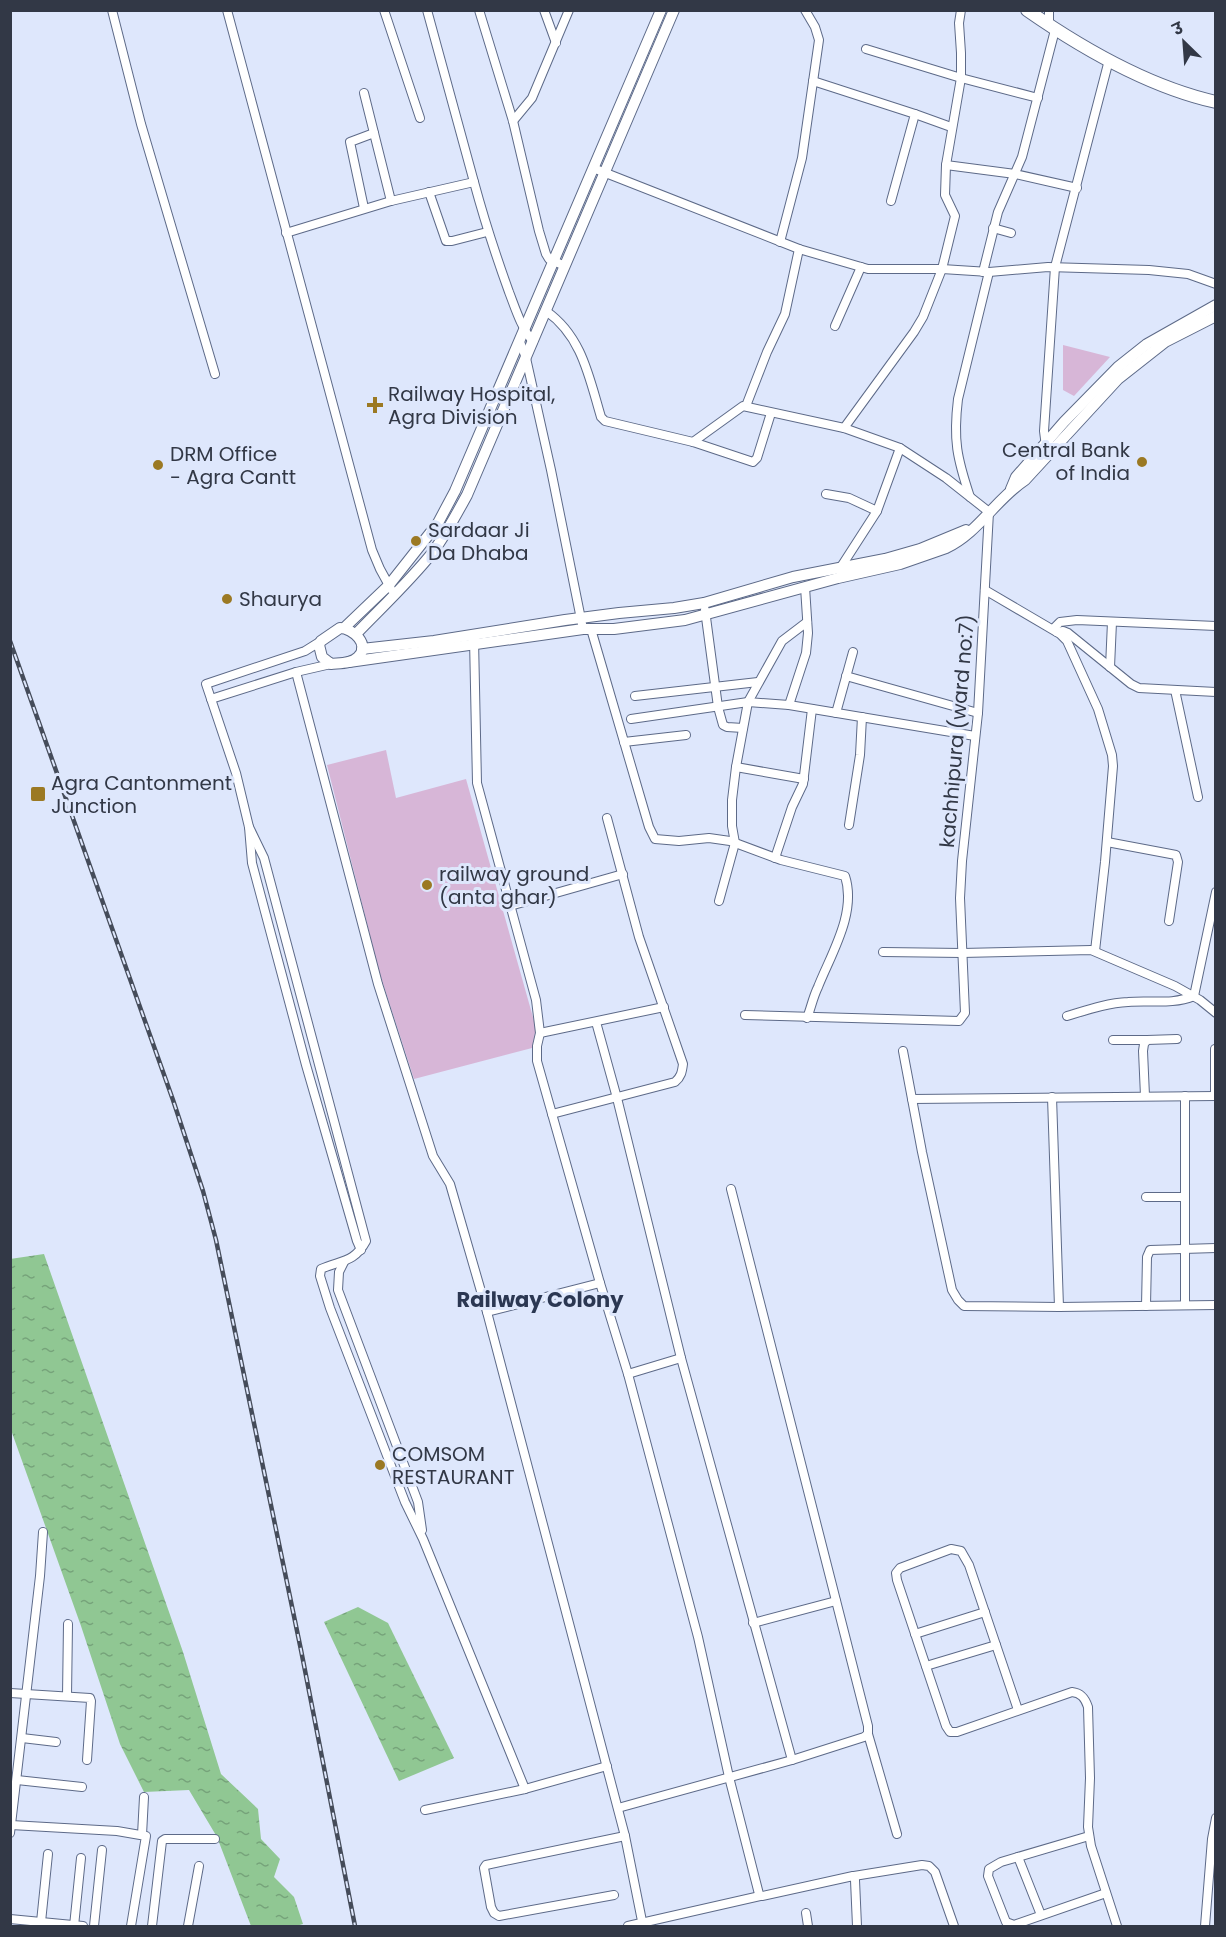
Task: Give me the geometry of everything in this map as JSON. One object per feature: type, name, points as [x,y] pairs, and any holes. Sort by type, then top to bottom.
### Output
[{"type":"main road","points":[[1027,10],[1052,28],[1109,60],[1176,92],[1215,102]]},
{"type":"street","points":[[112,10],[141,124],[215,374]]},
{"type":"street","points":[[227,10],[372,549],[392,590]]},
{"type":"street","points":[[384,10],[420,118]]},
{"type":"street","points":[[427,10],[487,232],[522,337],[585,625],[624,742],[649,827],[655,839],[679,841],[709,838],[735,843],[775,858],[845,876],[847,908],[838,942],[807,1018],[745,1016]]},
{"type":"street","points":[[479,10],[513,121],[546,254],[560,264]]},
{"type":"street","points":[[544,10],[556,43]]},
{"type":"street","points":[[513,121],[531,98],[569,10]]},
{"type":"street","points":[[525,1789],[423,1539],[405,1502],[320,1276],[321,1269],[344,1262],[361,1250],[366,1241],[264,858],[249,827],[236,772],[207,682],[305,651],[340,628],[344,628],[392,590],[432,552],[453,521],[467,495],[533,342],[546,310],[593,168],[661,10]]},
{"type":"street","points":[[356,634],[392,590],[438,523],[455,491],[522,337],[606,173],[644,76],[674,10]]},
{"type":"street","points":[[780,242],[802,158],[818,36],[805,10]]},
{"type":"street","points":[[844,428],[914,332],[923,317],[942,269],[955,216],[945,198],[951,127],[961,78],[962,53],[959,22],[961,10]]},
{"type":"street","points":[[970,498],[958,457],[956,414],[958,399],[986,272],[993,228],[1003,198],[1022,157],[1038,98],[1052,28],[1049,10]]},
{"type":"street","points":[[866,49],[961,78],[1038,98]]},
{"type":"street","points":[[1050,445],[1044,431],[1055,267],[1109,60]]},
{"type":"street","points":[[813,81],[951,127]]},
{"type":"street","points":[[364,93],[391,201]]},
{"type":"street","points":[[891,201],[915,114]]},
{"type":"street","points":[[364,208],[350,142],[374,133]]},
{"type":"street","points":[[946,165],[1015,174],[1077,188]]},
{"type":"street","points":[[593,168],[780,242],[861,267],[986,272],[1055,267],[1149,270],[1188,274],[1215,284]]},
{"type":"street","points":[[286,233],[364,208],[474,182]]},
{"type":"street","points":[[429,192],[446,240],[452,241],[487,232]]},
{"type":"street","points":[[993,228],[1011,233]]},
{"type":"street","points":[[746,406],[785,314],[799,249]]},
{"type":"street","points":[[835,326],[861,267]]},
{"type":"street","points":[[211,699],[296,672],[331,664],[474,640],[585,625],[674,608],[705,608],[806,587],[838,573],[920,549],[976,526],[1011,489],[1025,480],[1093,392],[1129,358],[1147,344],[1215,305]]},
{"type":"street","points":[[546,310],[575,340],[601,417],[605,421],[693,442],[753,462],[757,458],[771,413]]},
{"type":"street","points":[[1050,445],[1118,379],[1166,342],[1215,316]]},
{"type":"street","points":[[522,337],[533,342]]},
{"type":"street","points":[[693,442],[734,411],[746,406],[844,428],[900,448],[925,463],[988,512]]},
{"type":"street","points":[[838,573],[877,511],[900,448]]},
{"type":"street","points":[[826,494],[849,498],[877,511]]},
{"type":"street","name":"kachhipura (ward no:7)","points":[[807,1018],[959,1021],[965,1013],[960,898],[978,713],[988,512]]},
{"type":"street","points":[[705,608],[793,577],[838,573]]},
{"type":"street","points":[[789,705],[806,653],[806,587]]},
{"type":"street","points":[[985,590],[1064,637],[1071,646],[1098,709],[1112,755],[1113,766],[1095,951]]},
{"type":"street","points":[[705,608],[718,707],[723,725],[743,729]]},
{"type":"street","points":[[1054,631],[1058,623],[1065,621],[1215,626]]},
{"type":"street","points":[[720,901],[735,843],[732,810],[736,768],[748,702],[782,641],[807,622]]},
{"type":"street","points":[[1110,667],[1112,622]]},
{"type":"street","points":[[344,628],[356,634],[361,642],[362,649],[358,657],[349,662]]},
{"type":"street","points":[[1054,631],[1068,633],[1139,688],[1215,692]]},
{"type":"street","points":[[362,649],[474,640]]},
{"type":"street","points":[[474,640],[477,783],[536,1000],[540,1033],[537,1060],[628,1374],[698,1637],[729,1778],[760,1896]]},
{"type":"street","points":[[321,641],[319,648],[322,657],[331,664]]},
{"type":"street","points":[[836,712],[853,652]]},
{"type":"street","points":[[296,672],[378,984],[433,1156],[450,1184],[487,1312],[618,1808],[643,1925]]},
{"type":"street","points":[[846,676],[978,713]]},
{"type":"street","points":[[635,696],[758,682]]},
{"type":"street","points":[[1174,690],[1198,797]]},
{"type":"street","points":[[632,719],[748,702],[836,712],[975,736]]},
{"type":"street","points":[[775,858],[804,779],[812,709]]},
{"type":"street","points":[[849,825],[860,754],[862,717]]},
{"type":"street","points":[[624,742],[686,735]]},
{"type":"street","points":[[736,768],[804,779]]},
{"type":"street","points":[[552,1114],[675,1082],[680,1078],[682,1072],[683,1064],[639,937],[607,818]]},
{"type":"street","points":[[1107,842],[1173,854],[1178,858],[1174,896],[1168,921]]},
{"type":"street","points":[[510,906],[623,874]]},
{"type":"street","points":[[1194,996],[1215,892]]},
{"type":"street","points":[[884,952],[1095,951],[1154,976],[1215,1009]]},
{"type":"street","points":[[1067,1016],[1117,1003],[1177,1002],[1194,996]]},
{"type":"street","points":[[540,1033],[664,1007]]},
{"type":"street","points":[[596,1022],[681,1358],[792,1760]]},
{"type":"street","points":[[1113,1040],[1177,1039]]},
{"type":"street","points":[[1145,1096],[1143,1051],[1144,1044],[1148,1040]]},
{"type":"street","points":[[912,1099],[1215,1096],[1215,1049]]},
{"type":"street","points":[[903,1051],[955,1296],[964,1306],[1059,1308],[1215,1305]]},
{"type":"street","points":[[1185,1096],[1185,1305]]},
{"type":"street","points":[[1052,1097],[1059,1308]]},
{"type":"street","points":[[731,1189],[868,1726],[868,1734],[897,1834]]},
{"type":"street","points":[[1146,1197],[1185,1197]]},
{"type":"street","points":[[1146,1306],[1148,1253],[1156,1249],[1215,1248]]},
{"type":"street","points":[[344,1262],[339,1272],[338,1290],[418,1502],[423,1539]]},
{"type":"street","points":[[487,1312],[600,1283]]},
{"type":"street","points":[[628,1374],[681,1358]]},
{"type":"street","points":[[356,1375],[368,1370]]},
{"type":"street","points":[[43,1532],[11,1829],[144,1835],[147,1839],[142,1854],[131,1926]]},
{"type":"street","points":[[1018,1710],[969,1565],[963,1554],[957,1549],[951,1549],[900,1568],[897,1571],[897,1580],[946,1726],[950,1732],[957,1732],[1072,1692],[1084,1697],[1088,1707],[1089,1836],[1117,1926]]},
{"type":"street","points":[[753,1623],[836,1601]]},
{"type":"street","points":[[915,1634],[985,1612]]},
{"type":"street","points":[[67,1696],[68,1624]]},
{"type":"street","points":[[926,1666],[996,1645]]},
{"type":"street","points":[[10,1693],[67,1696],[91,1700],[87,1760]]},
{"type":"street","points":[[618,1808],[792,1760],[868,1734]]},
{"type":"street","points":[[22,1738],[56,1742]]},
{"type":"street","points":[[425,1810],[525,1789],[607,1766]]},
{"type":"street","points":[[17,1780],[82,1787]]},
{"type":"street","points":[[142,1835],[144,1797]]},
{"type":"street","points":[[1215,1818],[1204,1926],[1215,1923]]},
{"type":"street","points":[[614,1895],[499,1916],[491,1907],[483,1868],[486,1865],[625,1836]]},
{"type":"street","points":[[1089,1836],[1000,1862],[989,1869],[988,1876],[1006,1922],[1014,1925],[1106,1893]]},
{"type":"street","points":[[152,1926],[162,1841],[165,1839],[215,1839]]},
{"type":"street","points":[[94,1926],[102,1850]]},
{"type":"street","points":[[41,1922],[48,1854]]},
{"type":"street","points":[[1018,1857],[1041,1915]]},
{"type":"street","points":[[10,1919],[71,1926],[81,1858]]},
{"type":"street","points":[[628,1926],[643,1925],[854,1876],[922,1865],[929,1866],[934,1872],[954,1926]]},
{"type":"street","points":[[188,1926],[199,1866]]},
{"type":"street","points":[[854,1876],[857,1926]]},
{"type":"street","points":[[806,1913],[808,1926]]},
{"type":"shaded area","points":[[1063,345],[1110,357],[1074,396],[1063,390]]},
{"type":"shaded area","name":"railway ground (anta ghar)","points":[[386,750],[396,798],[466,779],[536,1028],[532,1048],[414,1079],[379,971],[327,765]]},
{"type":"water","points":[[44,1254],[183,1652],[221,1774],[258,1809],[261,1839],[280,1859],[274,1877],[294,1897],[303,1924],[251,1926],[217,1837],[189,1790],[144,1792],[120,1744],[81,1626],[11,1430],[10,1259]]},
{"type":"water","points":[[358,1607],[388,1623],[454,1758],[399,1781],[324,1622]]},
{"type":"railway","points":[[10,641],[173,1100],[203,1191],[216,1240],[301,1650],[355,1926]]},
{"type":"place","name":"Railway Hospital, Agra Division","points":[[375,405]]},
{"type":"place","name":"Central Bank of India","points":[[1142,462]]},
{"type":"place","name":"DRM Office - Agra Cantt","points":[[158,465]]},
{"type":"place","name":"Sardaar Ji Da Dhaba","points":[[416,541]]},
{"type":"place","name":"Shaurya","points":[[227,599]]},
{"type":"place","name":"Agra Cantonment Junction","points":[[38,794]]},
{"type":"place","name":"railway ground (anta ghar)","points":[[427,885]]},
{"type":"place","name":"COMSOM RESTAURANT","points":[[380,1465]]},
{"type":"district","name":"Railway Colony","points":[[540,1300]]}]
